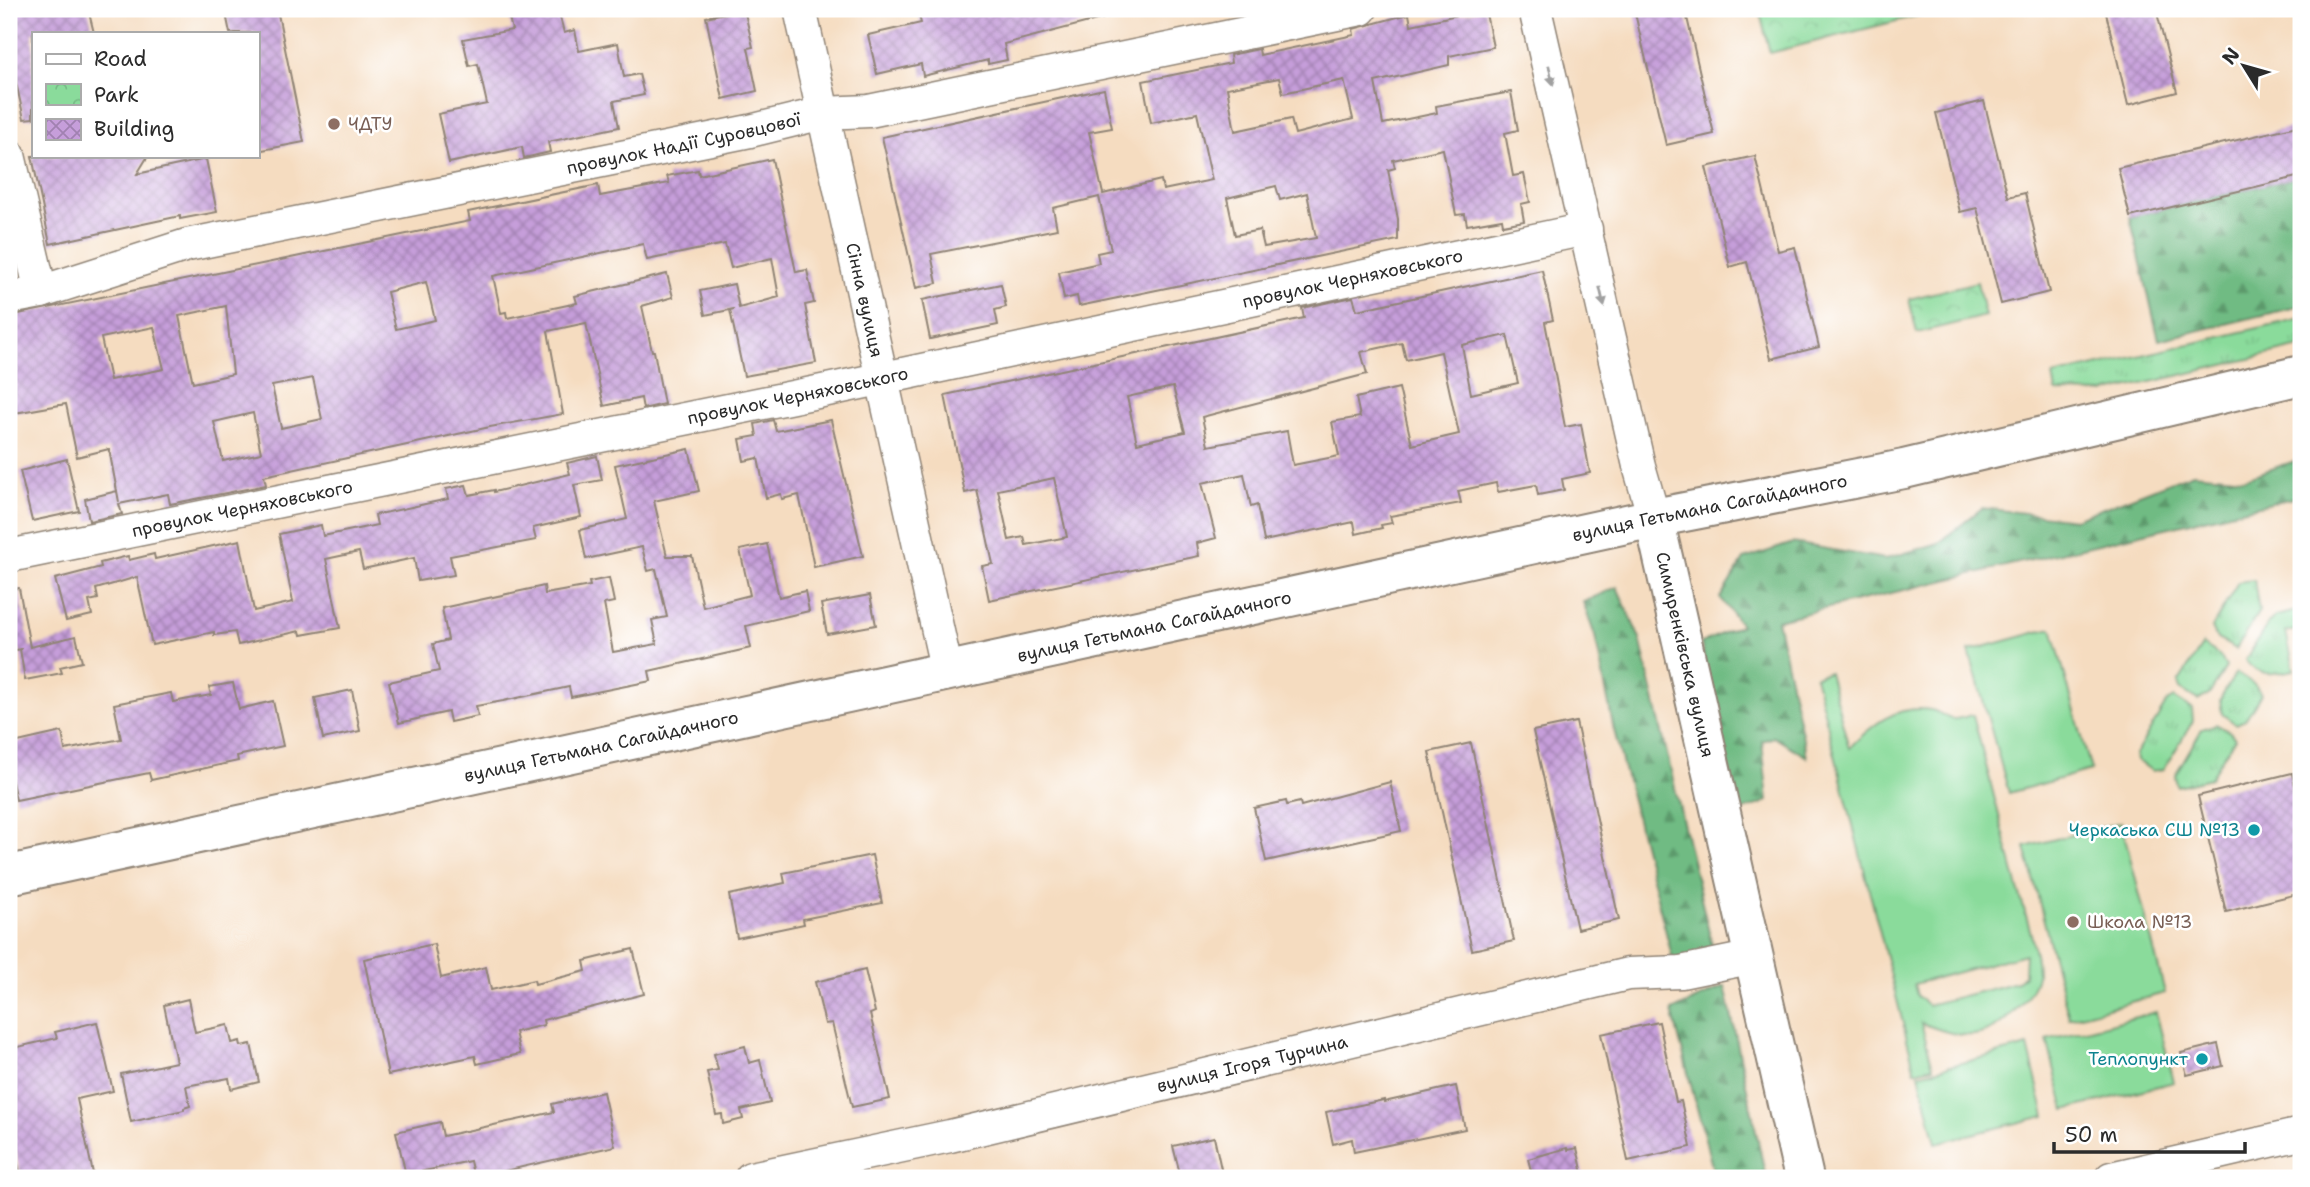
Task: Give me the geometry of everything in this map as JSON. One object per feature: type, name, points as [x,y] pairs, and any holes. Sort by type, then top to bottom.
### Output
[{"type":"main road","name":"вулиця Гетьмана Сагайдачного","points":[[9,875],[1654,518],[1904,469],[2301,375]]},
{"type":"main road","name":"Симиренківська вулиця","points":[[1654,518],[1804,1178]]},
{"type":"street","name":"Сінна вулиця","points":[[800,9],[947,672]]},
{"type":"street","name":"провулок Надії Суровцової","points":[[9,298],[41,292],[187,245],[750,131],[823,113],[869,111],[1361,9]]},
{"type":"street","name":"Симиренківська вулиця","points":[[1535,9],[1639,466],[1654,518]]},
{"type":"street","points":[[9,155],[41,292]]},
{"type":"street","name":"провулок Черняховського","points":[[9,556],[882,379],[1586,229]]},
{"type":"street","name":"вулиця Ігоря Турчина","points":[[751,1178],[950,1136],[1628,974],[1681,972],[1754,957]]},
{"type":"street","points":[[2111,1178],[2301,1134]]},
{"type":"green space","points":[[1759,9],[1944,9],[1770,53]]},
{"type":"green space","points":[[2301,176],[2301,306],[2159,340],[2130,217]]},
{"type":"green space","points":[[1977,282],[1985,316],[1917,333],[1909,299]]},
{"type":"green space","points":[[2301,318],[2301,347],[2104,393],[2056,392],[2053,376]]},
{"type":"green space","points":[[2301,459],[2301,496],[1777,620],[1807,757],[1774,737],[1762,741],[1768,801],[1735,814],[1701,643],[1741,625],[1720,598],[1744,559],[1793,543],[1885,559],[1939,543],[1982,508],[2075,519],[2193,473],[2245,478]]},
{"type":"green space","points":[[2254,580],[2259,611],[2236,649],[2217,639],[2212,628],[2238,582]]},
{"type":"green space","points":[[1617,587],[1640,639],[1714,954],[1673,960],[1614,730],[1595,636],[1583,602]]},
{"type":"green space","points":[[2301,610],[2301,629],[2286,632],[2294,670],[2268,673],[2250,666],[2245,660],[2269,622],[2276,616]]},
{"type":"green space","points":[[2052,628],[2091,770],[2009,793],[1969,651]]},
{"type":"green space","points":[[2203,644],[2220,656],[2226,667],[2209,695],[2198,700],[2180,689],[2178,683]]},
{"type":"green space","points":[[1829,672],[1849,748],[1885,718],[1907,710],[1931,710],[1951,719],[1973,715],[2032,940],[2037,977],[2020,1005],[1996,1027],[1985,1032],[1963,1035],[1921,1023],[1933,1067],[1915,1071],[1815,676]],"holes":[[[2025,954],[2024,975],[2017,982],[1928,1005],[1917,996],[1914,984]]]},
{"type":"green space","points":[[2236,672],[2255,685],[2261,694],[2245,720],[2236,724],[2222,714],[2220,700]]},
{"type":"green space","points":[[2174,698],[2192,709],[2193,721],[2164,769],[2152,771],[2137,760],[2135,755],[2167,702]]},
{"type":"green space","points":[[2216,724],[2235,738],[2210,778],[2177,786],[2175,775],[2202,729]]},
{"type":"green space","points":[[2121,822],[2165,993],[2069,1018],[2025,847]]},
{"type":"green space","points":[[1725,986],[1766,1178],[1715,1178],[1672,1011]]},
{"type":"green space","points":[[2156,1012],[2174,1082],[2065,1110],[2047,1040]]},
{"type":"green space","points":[[2028,1046],[2045,1116],[1936,1143],[1919,1074]]},
{"type":"building","points":[[9,9],[88,9],[94,32],[32,32],[32,118],[24,119],[12,64],[9,65]]},
{"type":"building","points":[[225,9],[277,9],[304,142],[259,151],[259,32],[230,32]]},
{"type":"building","points":[[507,9],[558,9],[564,33],[575,30],[579,51],[618,43],[624,77],[639,74],[644,95],[614,101],[619,127],[548,142],[550,152],[524,158],[522,147],[449,163],[438,114],[487,104],[478,64],[469,66],[463,39],[512,30]]},
{"type":"building","points":[[744,9],[753,47],[748,48],[757,91],[723,99],[706,17]]},
{"type":"building","points":[[917,9],[1111,9],[1112,16],[1004,44],[1007,60],[988,64],[988,60],[923,76],[921,64],[877,74],[868,35],[921,23]]},
{"type":"building","points":[[1485,9],[1493,47],[1449,56],[1449,65],[1375,82],[1383,124],[1437,113],[1436,106],[1511,92],[1518,130],[1505,133],[1513,176],[1524,174],[1530,202],[1521,204],[1524,221],[1503,225],[1502,219],[1467,225],[1465,214],[1456,215],[1443,149],[1393,160],[1395,168],[1388,170],[1398,219],[1398,240],[1079,306],[1077,296],[1064,299],[1059,272],[1099,263],[1097,253],[1111,250],[1099,197],[1053,208],[1057,229],[931,254],[937,283],[916,288],[882,137],[1104,89],[1112,128],[1089,132],[1103,194],[1161,180],[1163,190],[1212,180],[1197,113],[1151,123],[1143,81],[1231,63],[1230,55],[1259,49],[1260,55],[1354,35],[1353,29],[1409,14],[1411,25]],"holes":[[[1279,78],[1283,93],[1344,80],[1353,119],[1295,134],[1291,119],[1235,131],[1227,88]],[[1276,186],[1280,200],[1307,193],[1316,238],[1264,247],[1260,230],[1235,235],[1227,198]]]},
{"type":"building","points":[[1634,9],[1685,9],[1714,134],[1666,145]]},
{"type":"building","points":[[2105,9],[2156,9],[2177,92],[2128,105]]},
{"type":"building","points":[[1984,101],[2008,197],[2025,193],[2049,292],[2001,304],[1977,208],[1960,212],[1936,113]]},
{"type":"building","points":[[2301,125],[2301,176],[2130,217],[2118,168]]},
{"type":"building","points":[[1755,156],[1778,251],[1795,247],[1819,347],[1771,359],[1747,262],[1730,267],[1706,167]]},
{"type":"building","points":[[32,158],[147,158],[137,174],[206,159],[217,212],[180,219],[180,216],[50,244]]},
{"type":"building","points":[[772,159],[796,272],[807,270],[814,303],[805,305],[816,363],[744,376],[730,310],[734,309],[705,315],[700,291],[734,284],[739,308],[779,297],[772,258],[731,268],[725,244],[647,260],[643,244],[493,276],[501,313],[506,312],[507,318],[577,303],[575,296],[667,274],[673,297],[642,306],[664,404],[643,409],[641,398],[604,406],[586,323],[548,331],[563,414],[264,476],[266,485],[170,504],[168,494],[119,504],[122,514],[89,521],[85,499],[117,491],[109,449],[77,457],[66,404],[9,414],[9,316],[470,221],[468,212],[598,185],[600,196],[669,183],[667,176],[698,170],[699,175]],"holes":[[[426,282],[435,320],[396,329],[387,292]],[[226,306],[233,374],[193,383],[179,316]],[[154,327],[164,369],[110,380],[101,338]],[[313,378],[322,419],[281,428],[272,386]],[[253,413],[261,453],[223,461],[214,422]]]},
{"type":"building","points":[[1542,270],[1553,320],[1545,322],[1565,427],[1581,424],[1590,473],[1562,479],[1564,490],[1538,495],[1536,485],[1498,492],[1496,483],[1458,491],[1461,503],[1390,516],[1392,523],[1356,534],[1354,522],[1264,541],[1257,505],[1251,507],[1244,474],[1202,483],[1216,538],[1197,543],[1199,556],[989,600],[982,566],[993,564],[977,490],[965,493],[945,395],[1304,318],[1302,308],[1353,297],[1357,310]],"holes":[[[1507,335],[1518,383],[1471,394],[1462,345]],[[1402,343],[1406,360],[1441,352],[1459,434],[1412,445],[1399,388],[1356,398],[1360,417],[1332,422],[1339,456],[1293,465],[1287,431],[1208,446],[1202,417],[1367,374],[1361,352]],[[1173,387],[1185,432],[1137,443],[1127,397]],[[1054,478],[1067,537],[1026,545],[1024,537],[1009,540],[998,490]]]},
{"type":"building","points":[[1001,284],[1006,307],[995,310],[998,325],[930,339],[922,300]]},
{"type":"building","points":[[773,420],[776,431],[831,420],[863,556],[814,567],[799,495],[782,499],[781,494],[766,498],[758,458],[744,461],[740,439],[757,436],[755,424]]},
{"type":"building","points":[[689,449],[699,491],[654,501],[667,556],[692,556],[703,607],[750,595],[740,550],[767,544],[779,597],[805,591],[809,611],[746,626],[751,648],[649,671],[651,681],[571,697],[569,687],[476,706],[478,716],[450,722],[448,712],[399,723],[389,682],[439,671],[433,644],[448,640],[442,608],[544,586],[545,594],[590,586],[589,582],[609,578],[614,602],[604,604],[613,652],[657,644],[652,620],[667,617],[656,569],[648,571],[642,547],[586,559],[580,530],[627,519],[615,465]]},
{"type":"building","points":[[597,456],[602,480],[574,485],[581,517],[533,528],[536,540],[450,556],[454,575],[418,581],[414,558],[363,569],[359,552],[326,559],[340,628],[301,635],[300,631],[238,645],[235,632],[214,635],[214,632],[152,645],[137,577],[96,589],[98,599],[89,601],[92,615],[66,621],[55,579],[101,567],[100,563],[128,556],[129,560],[154,554],[155,559],[240,540],[254,611],[293,602],[279,534],[321,525],[323,536],[377,525],[375,515],[448,499],[446,489],[466,485],[469,495],[494,492],[570,474],[567,463]]},
{"type":"building","points":[[67,459],[79,511],[32,521],[20,471]]},
{"type":"building","points":[[19,588],[30,647],[76,636],[82,662],[60,667],[62,673],[25,680],[20,649],[9,651],[9,589]]},
{"type":"building","points":[[870,595],[876,625],[827,634],[821,604]]},
{"type":"building","points":[[233,683],[239,709],[273,701],[283,746],[237,756],[238,761],[151,780],[149,773],[16,800],[9,768],[9,744],[62,732],[65,750],[121,739],[114,704],[171,693],[173,702],[211,695],[209,687]]},
{"type":"building","points":[[352,690],[360,731],[323,739],[315,698]]},
{"type":"building","points":[[1576,722],[1619,920],[1577,929],[1533,731]]},
{"type":"building","points":[[1471,743],[1514,941],[1472,950],[1429,752]]},
{"type":"building","name":"Черкаська СШ №13","points":[[2292,773],[2301,813],[2301,893],[2226,912],[2198,796]]},
{"type":"building","points":[[1390,782],[1401,831],[1266,861],[1254,808],[1286,801],[1287,805],[1300,802],[1301,806]]},
{"type":"building","points":[[872,855],[882,903],[803,919],[804,924],[737,938],[729,895],[785,883],[783,873]]},
{"type":"building","points":[[434,944],[441,978],[486,967],[491,990],[534,980],[535,984],[586,971],[584,961],[633,949],[644,994],[543,1020],[544,1025],[515,1032],[520,1054],[477,1064],[475,1056],[388,1075],[364,959]]},
{"type":"building","points":[[865,970],[875,1012],[870,1014],[890,1099],[852,1107],[832,1023],[825,1024],[815,982]]},
{"type":"building","points":[[188,999],[195,1032],[228,1025],[232,1043],[240,1041],[241,1046],[251,1044],[259,1082],[231,1089],[229,1078],[186,1086],[190,1106],[184,1110],[131,1122],[121,1074],[176,1062],[164,1005]]},
{"type":"building","points":[[97,1022],[113,1091],[77,1099],[94,1178],[21,1178],[9,1121],[9,1049],[57,1038],[55,1032]]},
{"type":"building","points":[[1659,1022],[1676,1102],[1681,1101],[1691,1147],[1628,1161],[1601,1034]]},
{"type":"building","name":"Теплопункт","points":[[2218,1044],[2223,1066],[2187,1075],[2181,1053]]},
{"type":"building","points":[[745,1046],[749,1063],[760,1060],[770,1103],[741,1110],[743,1119],[723,1124],[722,1114],[716,1115],[707,1072],[718,1070],[714,1054]]},
{"type":"building","points":[[1456,1086],[1465,1129],[1354,1152],[1352,1139],[1333,1144],[1326,1112]]},
{"type":"building","points":[[603,1092],[615,1146],[474,1178],[470,1161],[406,1175],[396,1132],[440,1122],[443,1136],[554,1112],[552,1104]]},
{"type":"building","points":[[1214,1137],[1223,1178],[1181,1178],[1173,1146]]},
{"type":"building","points":[[1567,1148],[1577,1148],[1584,1178],[1533,1178],[1528,1159]]},
{"type":"place","name":"ЧДТУ","points":[[334,124]]},
{"type":"place","name":"Черкаська СШ №13","points":[[2254,830]]},
{"type":"place","name":"Школа №13","points":[[2073,922]]},
{"type":"place","name":"Теплопункт","points":[[2202,1059]]}]
